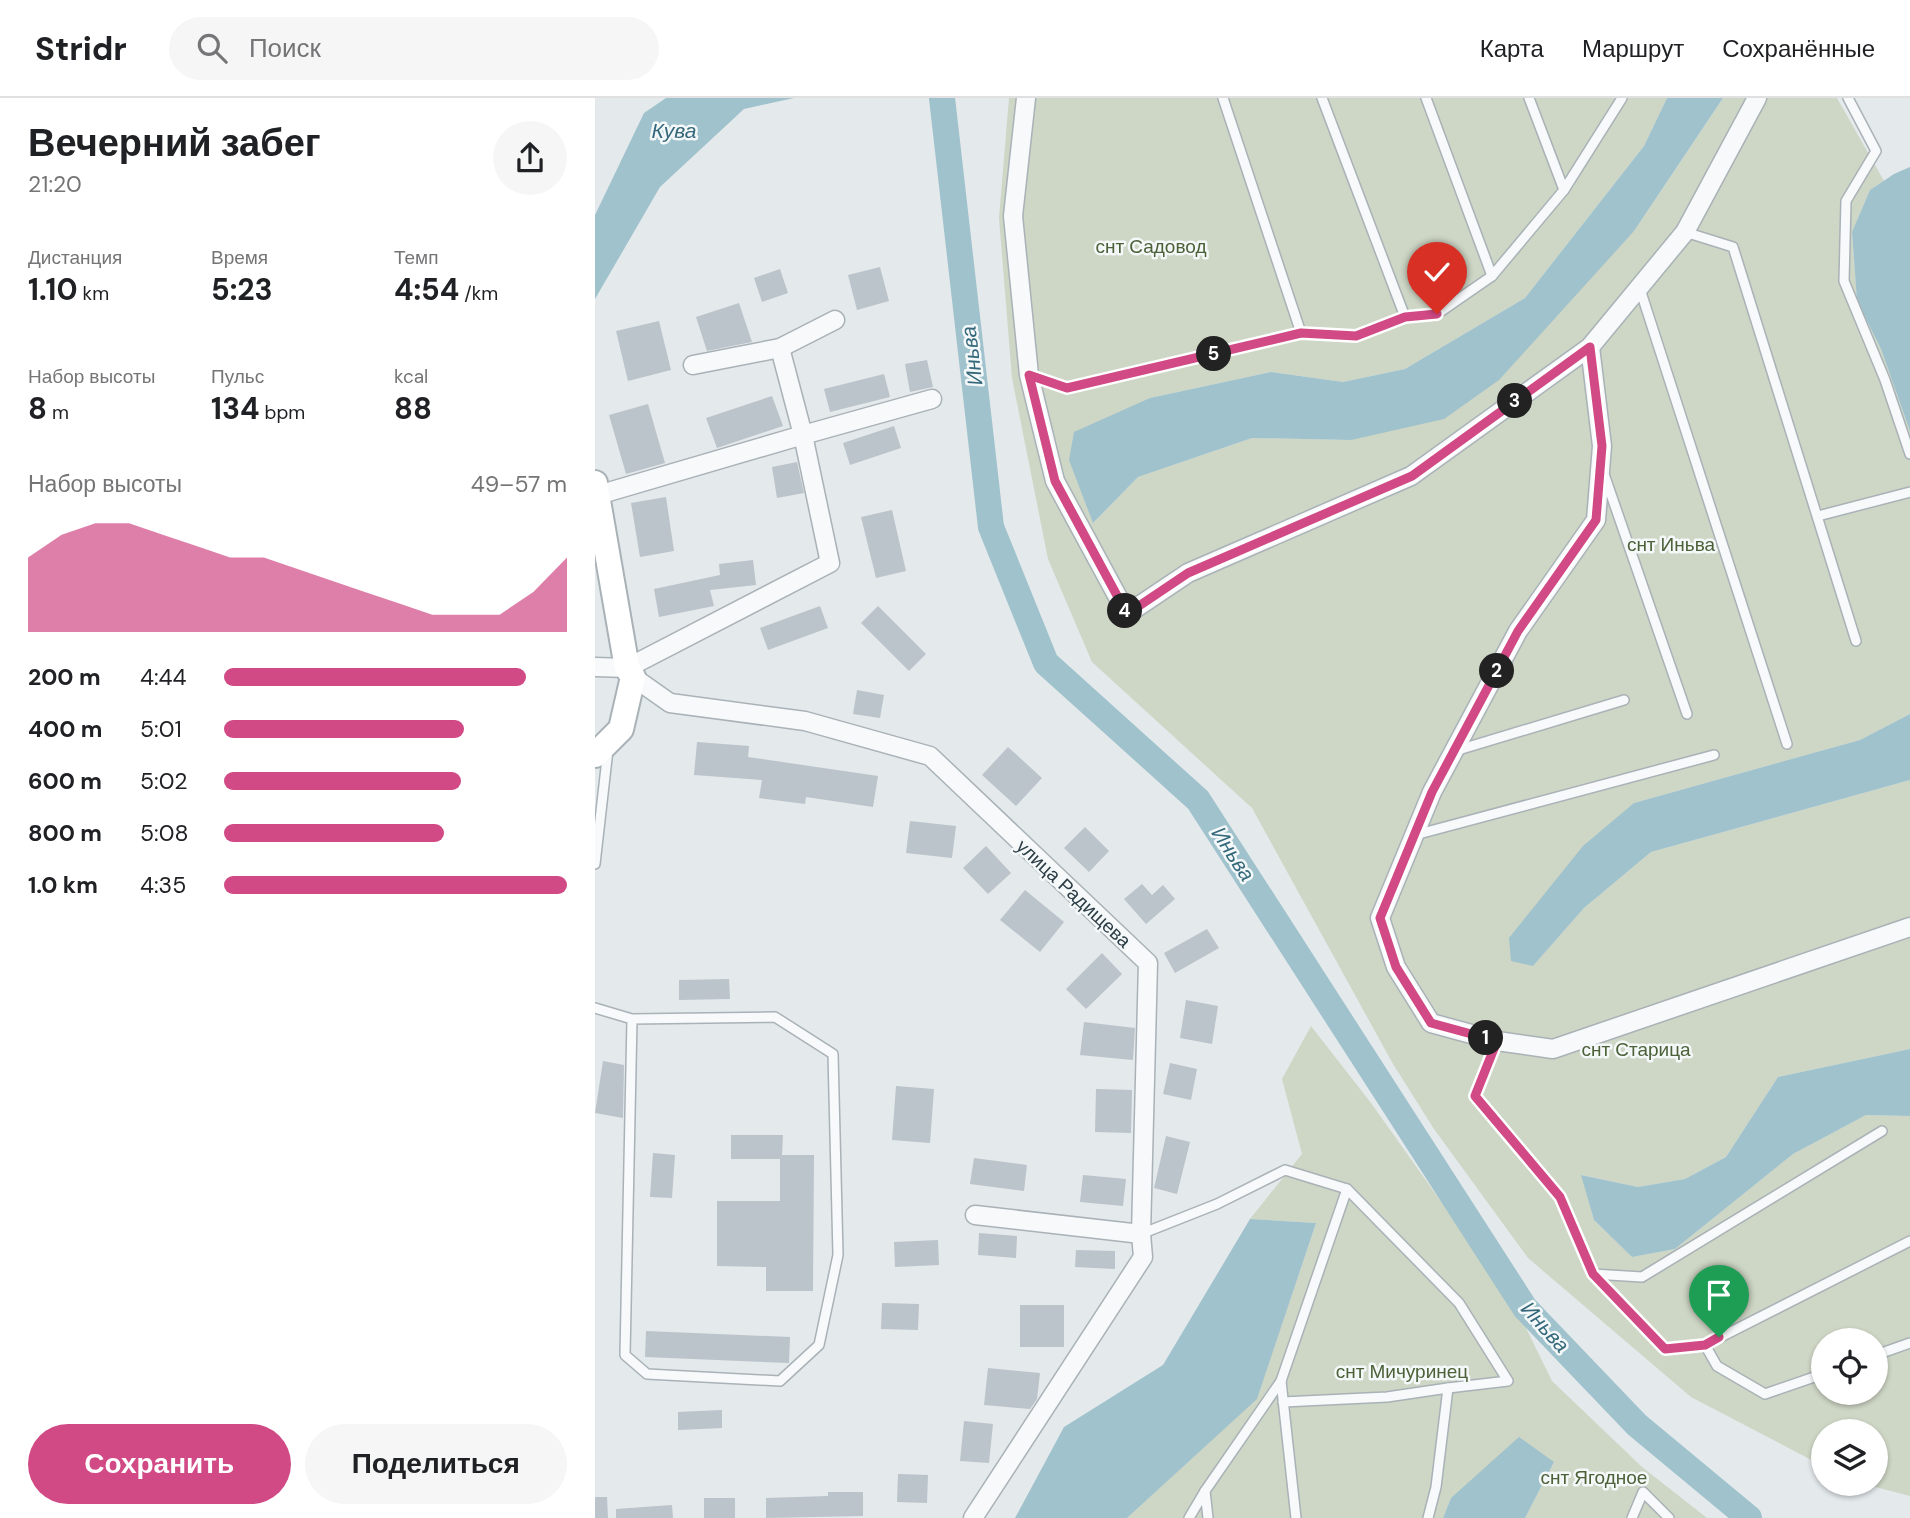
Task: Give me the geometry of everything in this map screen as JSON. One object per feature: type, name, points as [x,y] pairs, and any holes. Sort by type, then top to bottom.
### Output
[{"type":"street","points":[[1026,98],[1013,216],[1029,375],[1055,481],[1127,614],[1188,573],[1412,476],[1590,347],[1685,232],[1757,98]]},
{"type":"street","points":[[692,365],[780,348],[835,320]]},
{"type":"street","points":[[1590,347],[1602,446],[1596,520],[1518,631],[1432,792],[1380,918],[1396,967],[1431,1023],[1497,1041],[1553,1049],[1910,927]]},
{"type":"street","points":[[595,667],[630,673],[830,564],[803,435],[780,348]]},
{"type":"street","points":[[602,748],[621,729],[630,673],[596,489],[932,398]]},
{"type":"street","name":"улица Радищева","points":[[630,673],[670,704],[805,721],[930,756],[1148,963],[1141,1234],[1143,1258],[973,1518]]},
{"type":"street","points":[[975,1215],[1141,1234]]},
{"type":"lane","points":[[1223,98],[1301,333]]},
{"type":"lane","points":[[1322,98],[1405,317]]},
{"type":"lane","points":[[1426,98],[1492,276]]},
{"type":"lane","points":[[1529,98],[1564,190]]},
{"type":"lane","points":[[1029,375],[1067,388],[1301,333],[1356,336],[1405,317],[1437,314],[1492,276],[1564,190],[1622,98]]},
{"type":"lane","points":[[1848,98],[1876,151],[1846,201],[1844,281],[1885,380],[1910,454]]},
{"type":"lane","points":[[1685,232],[1733,247],[1856,641]]},
{"type":"lane","points":[[1639,285],[1787,744]]},
{"type":"lane","points":[[1600,465],[1687,714]]},
{"type":"lane","points":[[1818,516],[1910,492]]},
{"type":"lane","points":[[1454,751],[1624,700]]},
{"type":"lane","points":[[595,864],[602,748]]},
{"type":"lane","points":[[1415,835],[1714,755]]},
{"type":"lane","points":[[595,1008],[632,1020],[775,1017],[833,1054],[838,1255],[819,1345],[780,1381],[647,1374],[625,1355],[632,1020]]},
{"type":"lane","points":[[1497,1041],[1475,1096],[1560,1197],[1593,1274],[1665,1349],[1705,1345],[1910,1241]]},
{"type":"lane","points":[[1593,1274],[1642,1277],[1882,1130]]},
{"type":"lane","points":[[1141,1234],[1217,1204],[1285,1170],[1347,1189],[1459,1303],[1508,1381],[1387,1398],[1283,1402]]},
{"type":"lane","points":[[1189,1518],[1281,1381],[1347,1189]]},
{"type":"lane","points":[[1888,1351],[1910,1343]]},
{"type":"lane","points":[[1705,1345],[1717,1366],[1765,1394],[1811,1378]]},
{"type":"lane","points":[[1281,1381],[1296,1518]]},
{"type":"lane","points":[[1428,1518],[1436,1486],[1448,1388]]},
{"type":"lane","points":[[1206,1491],[1207,1518]]},
{"type":"lane","points":[[1632,1518],[1643,1492],[1669,1518]]},
{"type":"green space","points":[[1009,98],[1667,98],[1644,146],[1525,298],[1405,369],[1343,382],[1271,372],[1150,398],[1094,522],[1138,477],[1252,438],[1351,440],[1634,231],[1723,98],[1837,98],[1884,181],[1870,190],[1852,232],[1857,301],[1881,349],[1910,431],[1910,714],[1860,740],[1634,803],[1533,966],[1584,908],[1651,852],[1910,780],[1910,1049],[1778,1077],[1726,1157],[1685,1179],[1638,1187],[1582,1175],[1594,1220],[1632,1257],[1675,1249],[1793,1154],[1866,1115],[1910,1116],[1910,1496],[1888,1490],[1888,1419],[1811,1419],[1811,1460],[1691,1397],[1528,1258],[1434,1129],[1393,1064],[1252,808],[1092,662],[1048,559],[1012,378],[999,218]]},
{"type":"green space","name":"снт Мичуринец","points":[[1311,1026],[1371,1103],[1489,1269],[1522,1320],[1552,1381],[1642,1467],[1707,1518],[1525,1518],[1554,1462],[1451,1498],[1443,1518],[1127,1518],[1257,1398],[1316,1223],[1250,1219],[1302,1154],[1282,1079]]},
{"type":"water","name":"Кува","points":[[666,98],[794,98],[744,109],[660,187],[595,299],[595,215],[644,113]]},
{"type":"water","points":[[1667,98],[1723,98],[1634,231],[1499,380],[1444,419],[1351,440],[1252,438],[1138,477],[1093,523],[1069,460],[1074,432],[1150,398],[1271,372],[1343,382],[1405,369],[1525,298],[1644,146]]},
{"type":"water","points":[[1910,167],[1910,431],[1881,349],[1857,301],[1852,232],[1870,190]]},
{"type":"water","points":[[1910,714],[1910,780],[1651,852],[1584,908],[1533,966],[1511,961],[1509,938],[1583,846],[1634,803],[1860,740]]},
{"type":"water","points":[[1910,1049],[1910,1116],[1866,1115],[1793,1154],[1675,1249],[1632,1257],[1594,1220],[1581,1175],[1638,1187],[1685,1179],[1726,1157],[1778,1077]]},
{"type":"water","points":[[1250,1219],[1316,1223],[1257,1399],[1127,1518],[1015,1518],[1064,1427],[1163,1365]]},
{"type":"water","points":[[1519,1437],[1554,1462],[1525,1518],[1443,1518],[1451,1498]]},
{"type":"building","points":[[880,267],[889,301],[857,310],[848,275]]},
{"type":"building","points":[[780,269],[788,293],[762,302],[754,278]]},
{"type":"building","points":[[739,303],[752,342],[707,351],[696,317]]},
{"type":"building","points":[[659,321],[671,370],[628,381],[616,331]]},
{"type":"building","points":[[927,360],[933,387],[910,392],[905,364]]},
{"type":"building","points":[[884,374],[890,397],[830,412],[824,389]]},
{"type":"building","points":[[772,396],[783,426],[717,448],[706,418]]},
{"type":"building","points":[[648,404],[665,463],[626,474],[609,415]]},
{"type":"building","points":[[894,426],[901,448],[850,465],[843,443]]},
{"type":"building","points":[[797,462],[804,493],[777,498],[772,467]]},
{"type":"building","points":[[666,497],[674,551],[640,557],[631,503]]},
{"type":"building","points":[[892,510],[906,571],[876,578],[861,517]]},
{"type":"building","points":[[753,560],[756,585],[710,590],[714,606],[659,617],[654,589],[720,575],[719,564]]},
{"type":"building","points":[[820,606],[828,628],[768,650],[760,628]]},
{"type":"building","points":[[878,606],[926,654],[909,671],[861,623]]},
{"type":"building","points":[[857,690],[884,695],[880,718],[853,714]]},
{"type":"building","points":[[697,742],[749,746],[748,757],[878,776],[873,807],[806,797],[805,804],[759,798],[762,780],[694,775]]},
{"type":"building","points":[[1008,747],[1042,778],[1016,806],[982,775]]},
{"type":"building","points":[[910,821],[956,826],[952,858],[906,853]]},
{"type":"building","points":[[1085,827],[1109,851],[1089,872],[1064,848]]},
{"type":"building","points":[[986,846],[1011,873],[988,894],[963,868]]},
{"type":"building","points":[[1142,884],[1152,895],[1163,885],[1175,899],[1146,924],[1124,899]]},
{"type":"building","points":[[1025,890],[1064,922],[1040,952],[1000,920]]},
{"type":"building","points":[[1207,929],[1219,948],[1175,973],[1164,953]]},
{"type":"building","points":[[1102,953],[1122,974],[1086,1009],[1066,989]]},
{"type":"building","points":[[729,979],[730,999],[679,1000],[679,980]]},
{"type":"building","points":[[1186,1000],[1218,1006],[1212,1044],[1180,1038]]},
{"type":"building","points":[[1084,1022],[1135,1028],[1133,1060],[1080,1055]]},
{"type":"building","points":[[603,1061],[624,1065],[623,1118],[595,1113]]},
{"type":"building","points":[[1170,1063],[1197,1069],[1191,1100],[1163,1094]]},
{"type":"building","points":[[896,1086],[934,1089],[930,1143],[892,1140]]},
{"type":"building","points":[[1096,1089],[1132,1090],[1131,1133],[1095,1132]]},
{"type":"building","points":[[731,1135],[783,1135],[782,1155],[814,1155],[813,1291],[766,1291],[766,1267],[717,1266],[717,1201],[780,1201],[780,1159],[731,1159]]},
{"type":"building","points":[[1166,1136],[1190,1142],[1177,1194],[1154,1188]]},
{"type":"building","points":[[653,1153],[675,1155],[672,1198],[650,1197]]},
{"type":"building","points":[[974,1158],[1027,1165],[1024,1191],[970,1184]]},
{"type":"building","points":[[1083,1175],[1126,1179],[1123,1206],[1080,1202]]},
{"type":"building","points":[[979,1233],[1017,1236],[1016,1258],[978,1255]]},
{"type":"building","points":[[938,1240],[939,1265],[895,1267],[894,1242]]},
{"type":"building","points":[[1076,1250],[1115,1251],[1115,1269],[1075,1267]]},
{"type":"building","points":[[882,1303],[919,1304],[918,1330],[881,1329]]},
{"type":"building","points":[[1020,1305],[1064,1305],[1064,1347],[1020,1347]]},
{"type":"building","points":[[646,1331],[790,1337],[789,1363],[645,1357]]},
{"type":"building","points":[[988,1368],[1040,1373],[1037,1399],[1030,1409],[984,1405]]},
{"type":"building","points":[[722,1410],[722,1428],[678,1430],[678,1412]]},
{"type":"building","points":[[964,1421],[993,1424],[989,1463],[960,1461]]},
{"type":"building","points":[[898,1474],[928,1475],[927,1503],[897,1502]]},
{"type":"building","points":[[828,1492],[863,1492],[863,1516],[766,1518],[766,1498],[828,1496]]},
{"type":"building","points":[[595,1497],[607,1497],[608,1518],[595,1518]]},
{"type":"building","points":[[704,1498],[735,1498],[735,1518],[704,1518]]},
{"type":"building","points":[[672,1505],[673,1518],[616,1518],[616,1509]]},
{"type":"waterway","name":"Иньва","points":[[942,98],[991,527],[1046,663],[1198,800],[1525,1308],[1637,1425],[1749,1518]]},
{"type":"route","points":[[1437,314],[1405,317],[1356,336],[1301,333],[1067,388],[1029,375],[1055,481],[1127,614],[1188,573],[1412,476],[1590,347],[1602,446],[1596,520],[1518,631],[1432,792],[1380,918],[1396,967],[1431,1023],[1497,1041],[1475,1096],[1560,1197],[1593,1274],[1665,1349],[1705,1345],[1719,1337]]},
{"type":"park label","name":"снт Садовод","points":[[1151,246]]},
{"type":"park label","name":"снт Иньва","points":[[1671,544]]},
{"type":"park label","name":"снт Старица","points":[[1636,1049]]},
{"type":"park label","name":"снт Ягодное","points":[[1594,1477]]}]
